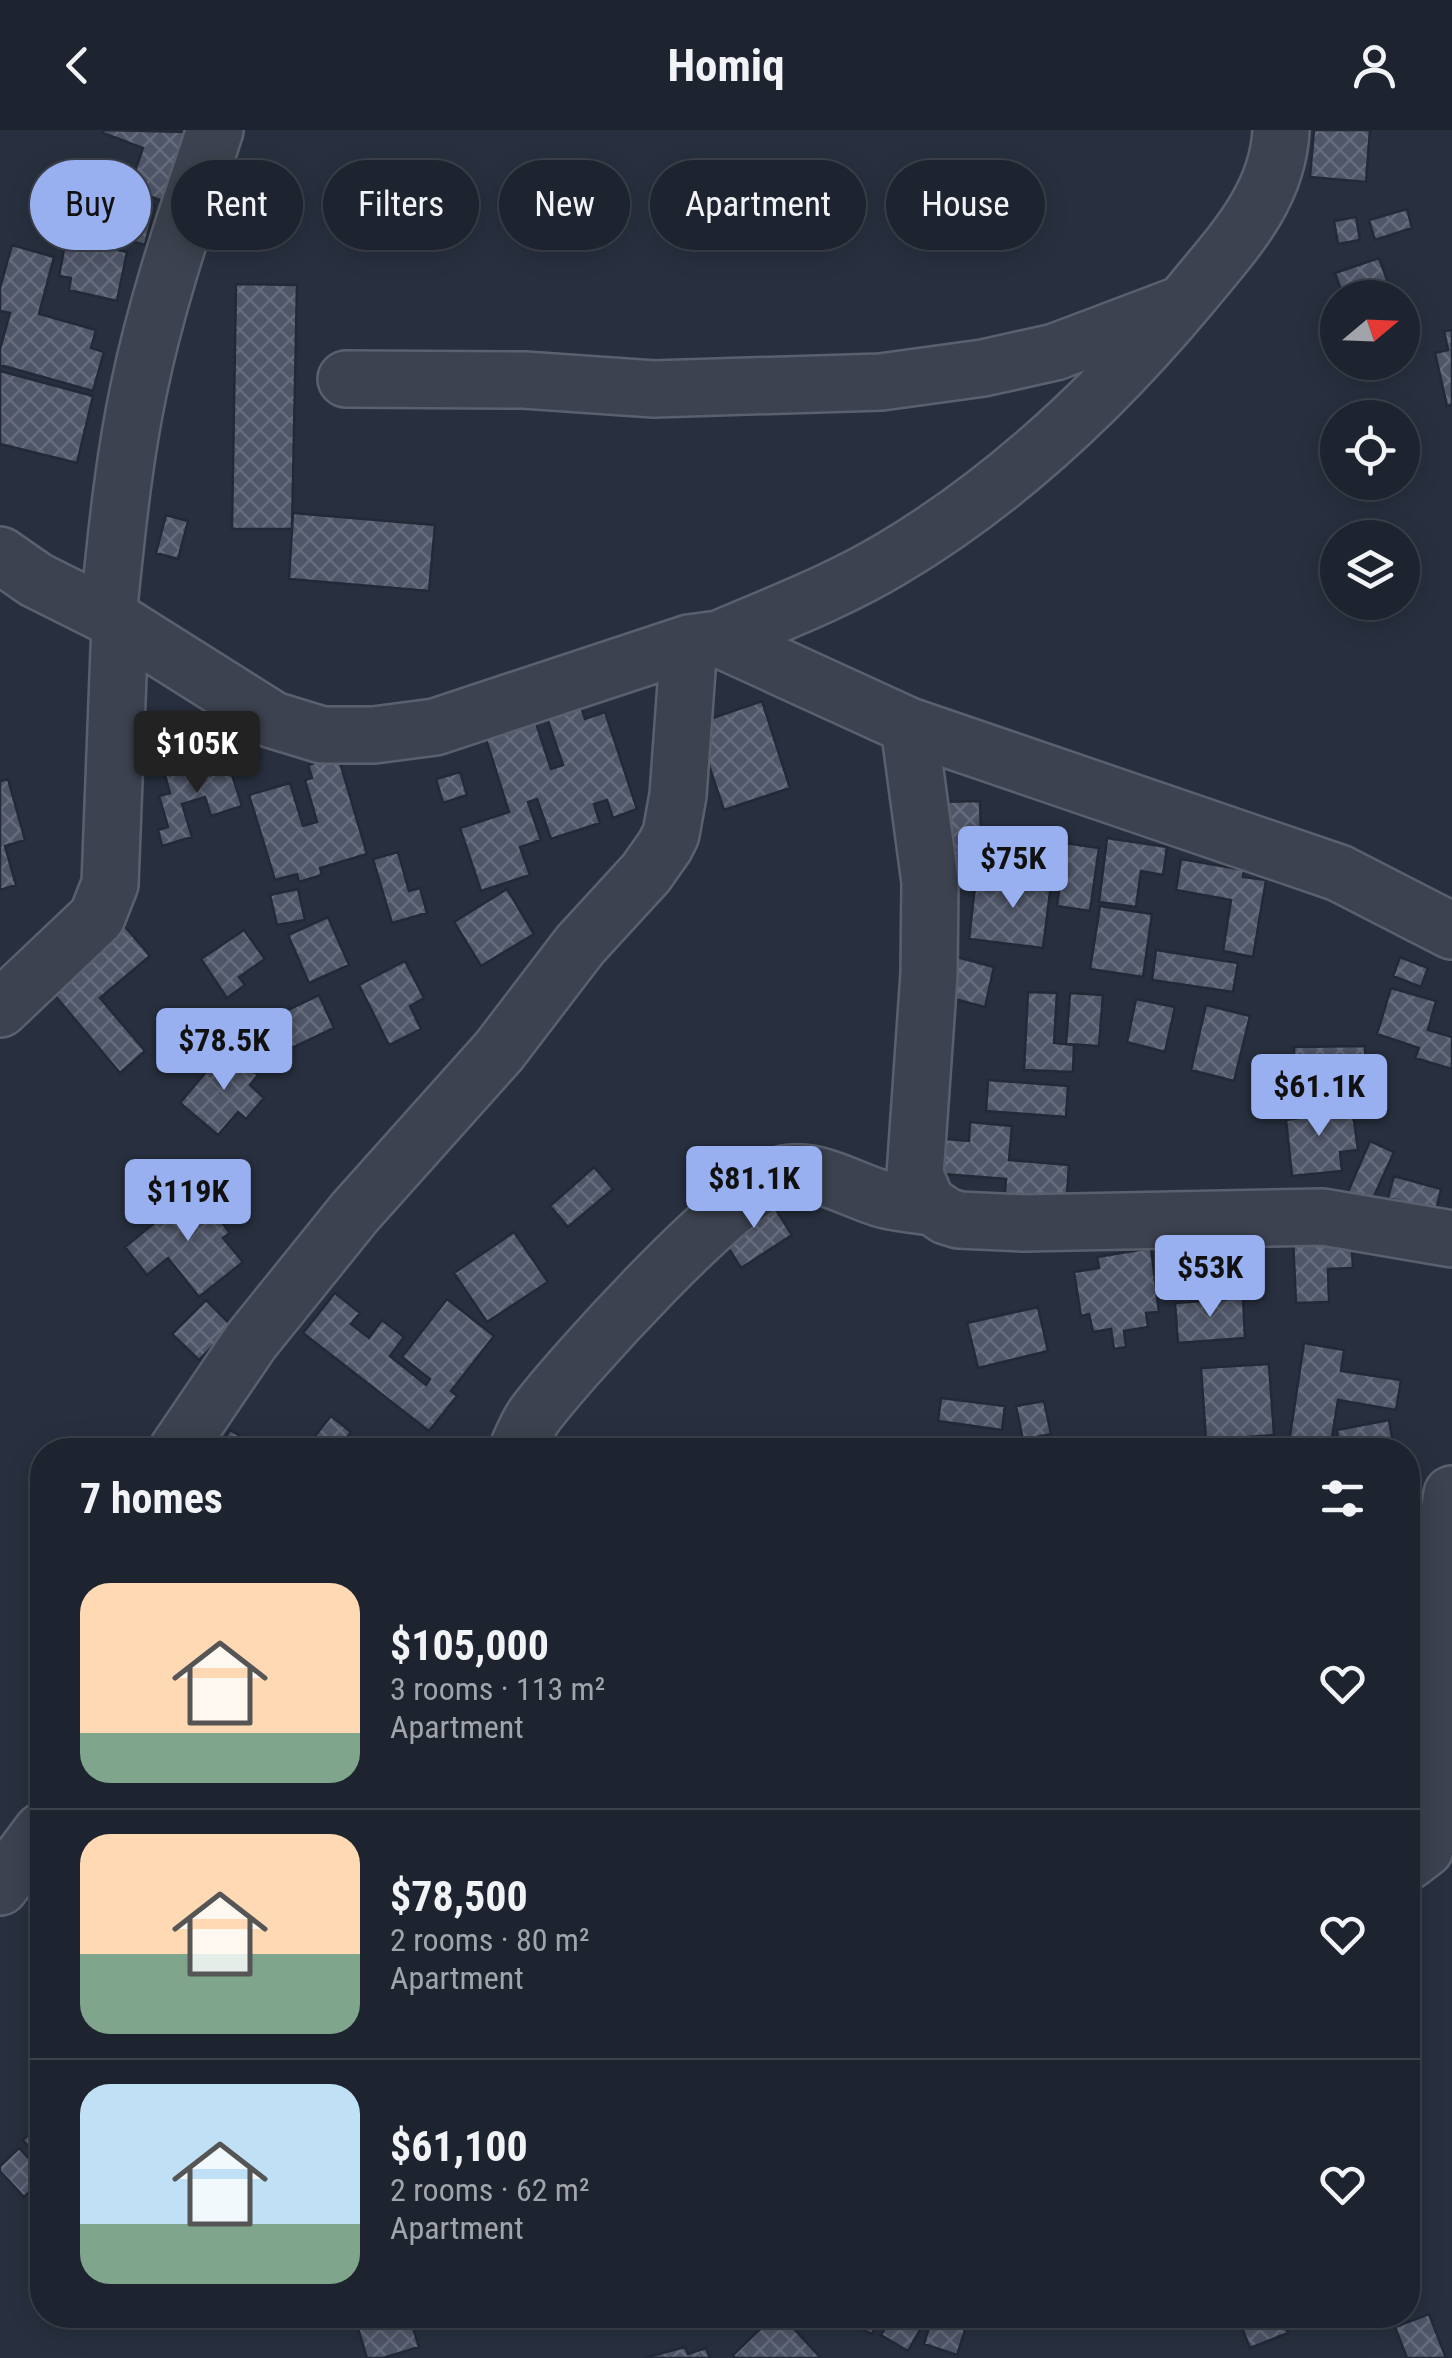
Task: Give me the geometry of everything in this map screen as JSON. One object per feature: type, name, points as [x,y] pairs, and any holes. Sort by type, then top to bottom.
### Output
[{"type":"street","points":[[0,1009],[96,917],[110,884],[114,620],[121,491],[138,389],[160,296],[214,130]]},
{"type":"street","points":[[0,555],[36,580],[114,620],[273,720],[322,735],[374,735],[435,727],[704,641],[827,594],[866,574],[965,508],[1082,414],[1129,367],[1245,230],[1266,192],[1280,149],[1281,130]]},
{"type":"street","points":[[346,379],[524,380],[654,388],[881,382],[983,368],[1055,352],[1182,304]]},
{"type":"street","points":[[704,641],[908,726],[1339,873],[1452,931]]},
{"type":"street","points":[[185,1438],[251,1341],[355,1212],[498,1052],[580,945],[646,873],[665,846],[671,834],[704,641]]},
{"type":"street","points":[[908,726],[930,882],[929,974],[915,1175],[931,1208]]},
{"type":"street","points":[[523,1438],[531,1420],[563,1379],[630,1307],[695,1240],[775,1177],[794,1173],[825,1178],[885,1200],[931,1208],[959,1220],[1024,1223],[1323,1217],[1452,1239]]},
{"type":"street","points":[[1420,1852],[1429,1832],[1444,1542],[1452,1494]]},
{"type":"street","points":[[0,1886],[30,1847]]},
{"type":"building","points":[[1314,130],[1370,130],[1366,182],[1310,177]]},
{"type":"building","points":[[187,132],[177,160],[171,160],[171,176],[162,201],[151,197],[151,160],[139,160],[143,148],[103,133]]},
{"type":"building","points":[[1407,209],[1412,228],[1375,240],[1369,220]]},
{"type":"building","points":[[1356,217],[1360,240],[1338,244],[1334,221]]},
{"type":"building","points":[[12,245],[54,257],[39,314],[96,330],[91,348],[104,352],[93,391],[0,365],[0,349],[10,313],[0,311],[0,288]]},
{"type":"building","points":[[64,250],[127,252],[117,301],[69,290],[71,278],[59,276]]},
{"type":"building","points":[[1379,258],[1387,280],[1338,280],[1335,273]]},
{"type":"building","points":[[236,284],[297,285],[292,529],[232,529]]},
{"type":"building","points":[[1452,330],[1452,405],[1447,406],[1435,353],[1448,350],[1444,331]]},
{"type":"building","points":[[0,371],[93,396],[77,463],[0,444]]},
{"type":"building","points":[[293,513],[435,525],[429,591],[289,579]]},
{"type":"building","points":[[166,515],[188,521],[178,559],[156,553]]},
{"type":"building","points":[[762,701],[790,788],[724,810],[695,724]]},
{"type":"building","points":[[580,704],[585,719],[605,712],[637,809],[613,818],[607,800],[594,804],[600,823],[551,839],[537,799],[528,802],[541,840],[520,847],[530,875],[481,891],[460,828],[509,812],[485,736],[535,720],[551,769],[563,765],[546,715]]},
{"type":"building","points":[[226,756],[242,806],[211,816],[205,797],[182,804],[192,837],[162,846],[158,830],[168,827],[159,796],[170,793],[165,775]]},
{"type":"building","points":[[338,756],[367,854],[320,868],[322,875],[299,882],[297,874],[275,880],[249,795],[290,783],[303,826],[317,822],[305,780],[312,778],[308,765]]},
{"type":"building","points":[[460,772],[467,795],[443,803],[436,779]]},
{"type":"building","points":[[8,779],[25,840],[5,846],[16,885],[0,890],[0,781]]},
{"type":"building","points":[[980,801],[982,877],[938,878],[936,802]]},
{"type":"building","points":[[1107,838],[1167,847],[1163,875],[1141,871],[1136,907],[1099,902]]},
{"type":"building","points":[[1065,843],[1099,848],[1090,911],[1057,906]]},
{"type":"building","points":[[398,852],[409,891],[420,888],[427,913],[392,923],[373,859]]},
{"type":"building","points":[[1181,859],[1244,870],[1243,877],[1266,880],[1253,957],[1223,951],[1231,900],[1176,890]]},
{"type":"building","points":[[1011,870],[1052,876],[1043,948],[969,939],[975,886],[1009,891]]},
{"type":"building","points":[[298,889],[305,920],[277,925],[270,895]]},
{"type":"building","points":[[507,889],[534,934],[481,966],[454,922]]},
{"type":"building","points":[[1100,906],[1152,914],[1143,977],[1090,969]]},
{"type":"building","points":[[328,917],[349,965],[309,983],[288,935]]},
{"type":"building","points":[[122,923],[150,956],[100,998],[145,1051],[120,1073],[47,986]]},
{"type":"building","points":[[244,930],[265,959],[239,977],[245,985],[227,998],[201,959]]},
{"type":"building","points":[[1156,950],[1238,963],[1233,992],[1152,980]]},
{"type":"building","points":[[953,956],[994,967],[985,1007],[943,996]]},
{"type":"building","points":[[1400,957],[1428,968],[1421,987],[1393,976]]},
{"type":"building","points":[[405,961],[424,998],[410,1006],[421,1029],[389,1045],[359,985]]},
{"type":"building","points":[[1391,988],[1436,1001],[1428,1030],[1452,1037],[1452,1069],[1415,1058],[1419,1048],[1377,1034]]},
{"type":"building","points":[[1028,992],[1057,993],[1054,1043],[1074,1045],[1073,1072],[1024,1070]]},
{"type":"building","points":[[1070,993],[1103,995],[1099,1046],[1066,1044]]},
{"type":"building","points":[[319,995],[334,1028],[292,1048],[277,1015]]},
{"type":"building","points":[[1136,999],[1175,1007],[1165,1052],[1127,1042]]},
{"type":"building","points":[[1206,1005],[1250,1016],[1234,1081],[1191,1070]]},
{"type":"building","points":[[1365,1046],[1366,1075],[1329,1075],[1330,1096],[1294,1096],[1294,1047]]},
{"type":"building","points":[[226,1048],[258,1075],[250,1085],[264,1098],[246,1119],[238,1112],[218,1135],[180,1103]]},
{"type":"building","points":[[988,1080],[1068,1086],[1066,1117],[986,1111]]},
{"type":"building","points":[[1327,1100],[1328,1115],[1353,1113],[1358,1150],[1340,1152],[1342,1171],[1292,1176],[1286,1120],[1299,1118],[1297,1103]]},
{"type":"building","points":[[970,1122],[1012,1126],[1009,1160],[1069,1165],[1066,1209],[1004,1204],[1006,1179],[943,1174],[946,1139],[969,1141]]},
{"type":"building","points":[[1370,1141],[1394,1152],[1370,1205],[1347,1194]]},
{"type":"building","points":[[594,1167],[613,1189],[568,1227],[550,1206]]},
{"type":"building","points":[[1394,1176],[1441,1189],[1436,1211],[1388,1198]]},
{"type":"building","points":[[196,1189],[230,1233],[223,1238],[243,1262],[199,1297],[168,1258],[147,1275],[125,1247]]},
{"type":"building","points":[[766,1194],[792,1235],[741,1268],[716,1228]]},
{"type":"building","points":[[514,1232],[548,1282],[487,1322],[454,1273]]},
{"type":"building","points":[[1351,1237],[1353,1268],[1328,1269],[1329,1302],[1296,1303],[1293,1239]]},
{"type":"building","points":[[1151,1248],[1159,1312],[1146,1313],[1148,1327],[1124,1331],[1126,1347],[1114,1349],[1111,1329],[1093,1332],[1089,1314],[1081,1316],[1074,1272],[1099,1268],[1097,1257]]},
{"type":"building","points":[[335,1293],[360,1313],[351,1324],[369,1338],[382,1320],[404,1337],[390,1356],[426,1385],[430,1379],[402,1357],[447,1299],[494,1336],[451,1391],[457,1396],[429,1431],[303,1333]]},
{"type":"building","points":[[1243,1298],[1245,1338],[1178,1343],[1175,1303]]},
{"type":"building","points":[[206,1300],[232,1326],[199,1360],[172,1334]]},
{"type":"building","points":[[1038,1307],[1048,1351],[978,1368],[967,1323]]},
{"type":"building","points":[[1304,1343],[1344,1350],[1341,1371],[1401,1380],[1396,1410],[1338,1400],[1332,1438],[1290,1438]]},
{"type":"building","points":[[1269,1364],[1274,1435],[1206,1438],[1201,1368]]},
{"type":"building","points":[[941,1398],[1005,1406],[1002,1430],[938,1421]]},
{"type":"building","points":[[1044,1401],[1051,1434],[1023,1438],[1016,1406]]},
{"type":"building","points":[[331,1416],[351,1432],[346,1438],[314,1438]]},
{"type":"building","points":[[1389,1420],[1392,1438],[1338,1438],[1337,1430]]},
{"type":"building","points":[[230,1430],[244,1438],[225,1438]]},
{"type":"building","points":[[19,2148],[30,2160],[30,2191],[24,2197],[0,2171],[0,2166]]},
{"type":"building","points":[[1429,2314],[1446,2358],[1407,2358],[1395,2328],[1420,2328],[1420,2317]]},
{"type":"building","points":[[358,2328],[413,2328],[419,2347],[383,2358],[367,2358]]},
{"type":"building","points":[[761,2328],[793,2328],[821,2358],[735,2358],[733,2355]]},
{"type":"building","points":[[885,2328],[921,2328],[908,2351],[881,2335]]},
{"type":"building","points":[[929,2328],[966,2328],[957,2355],[924,2344]]},
{"type":"building","points":[[1242,2328],[1286,2328],[1288,2333],[1250,2348]]},
{"type":"building","points":[[685,2347],[688,2354],[706,2348],[710,2358],[644,2358]]}]
